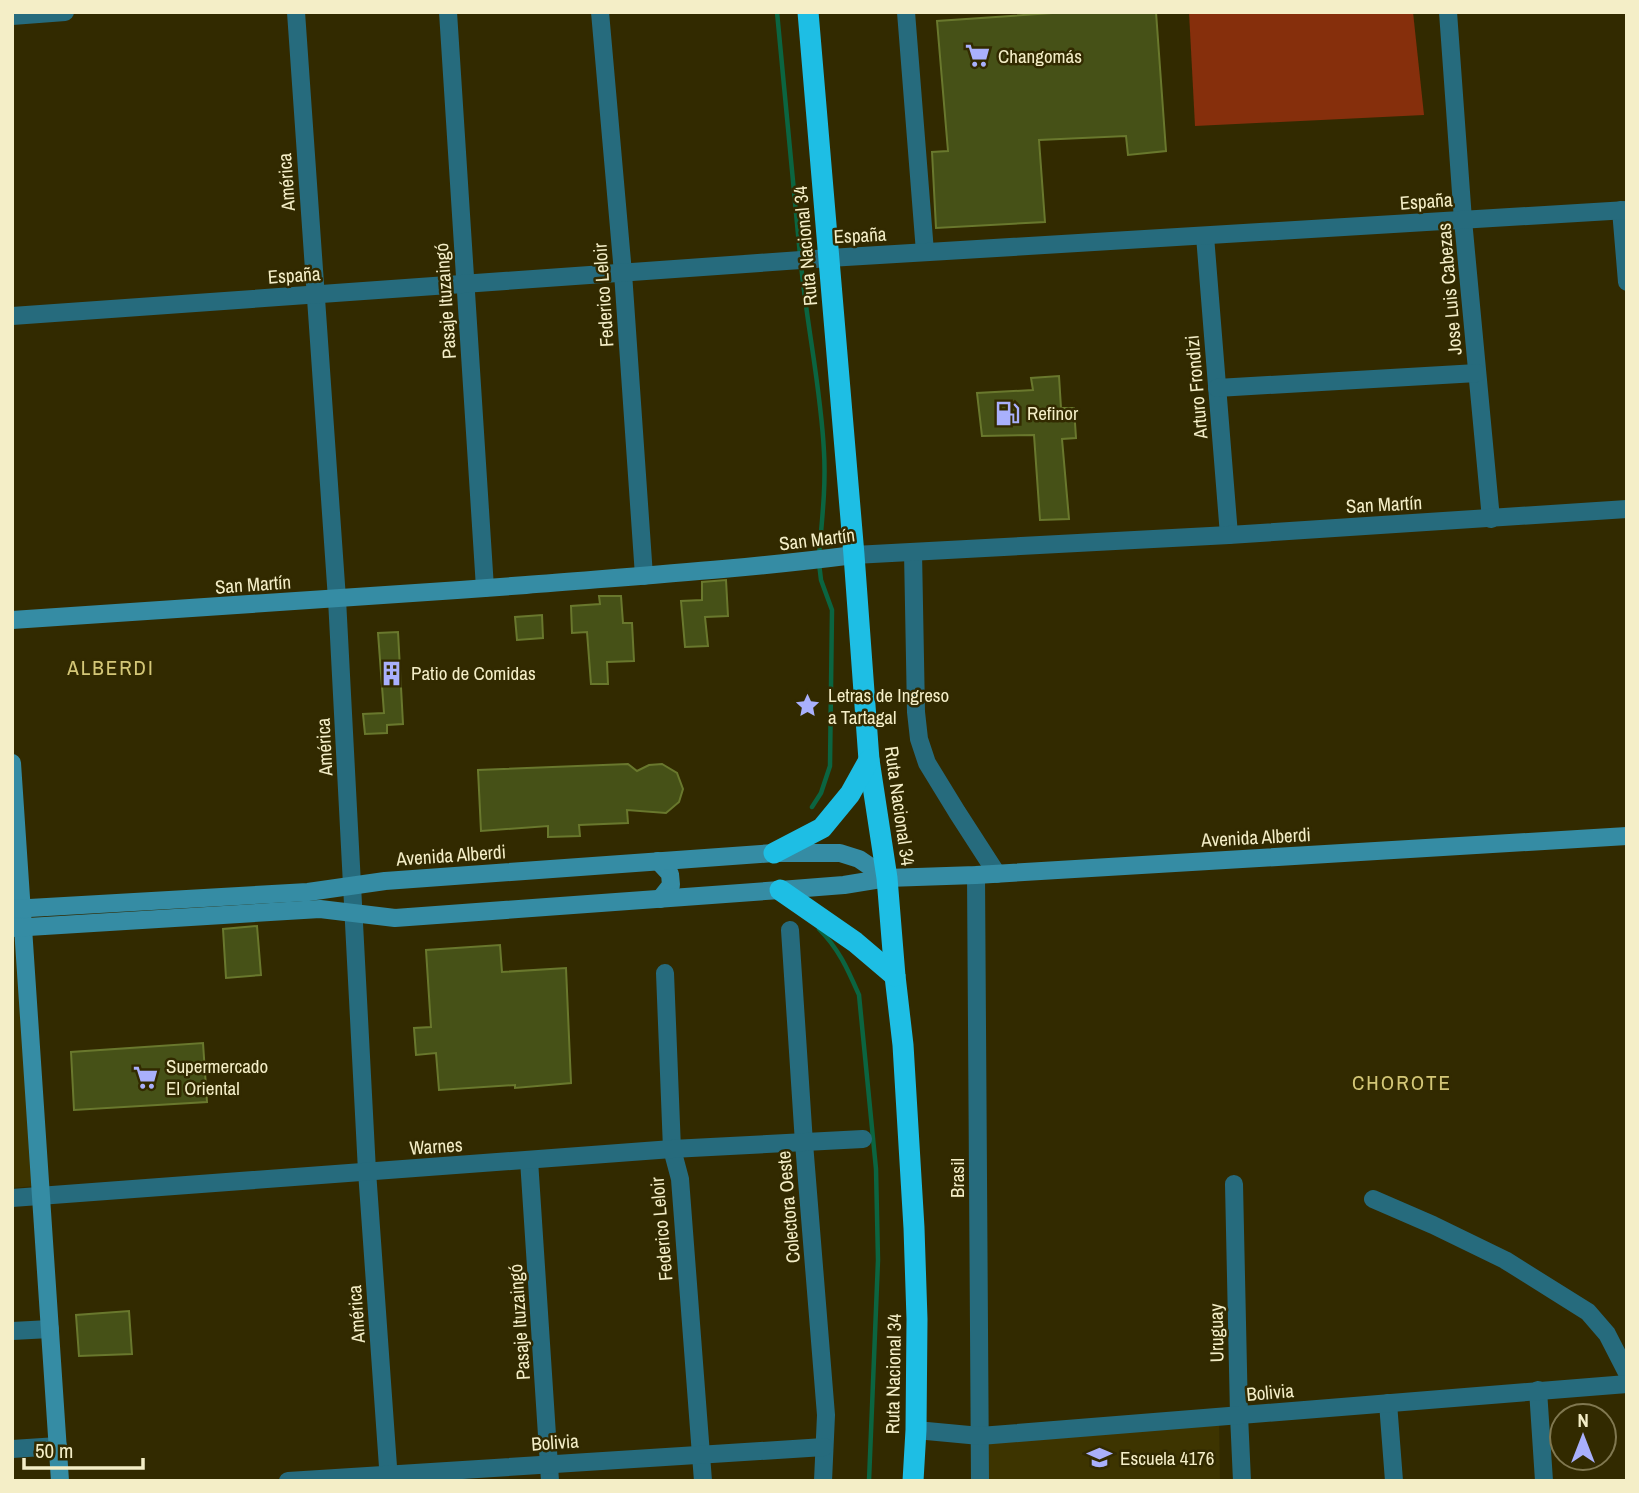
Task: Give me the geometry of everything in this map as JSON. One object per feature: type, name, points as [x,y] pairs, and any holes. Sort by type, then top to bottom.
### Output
[{"type":"highway","name":"Ruta Nacional 34","points":[[808,12],[810,260],[854,555],[869,760],[887,878],[903,1045],[917,1319],[913,1481]]},
{"type":"highway","points":[[774,853],[822,828],[850,794],[869,760]]},
{"type":"highway","points":[[780,890],[855,942],[895,976]]},
{"type":"main road","name":"San Martín","points":[[12,620],[645,576],[769,566],[854,555]]},
{"type":"main road","points":[[12,763],[18,928],[41,1196],[60,1481]]},
{"type":"main road","name":"Avenida Alberdi","points":[[18,928],[320,909],[395,918],[844,885],[887,878],[997,874],[1627,836]]},
{"type":"main road","name":"Avenida Alberdi","points":[[17,909],[308,891],[385,881],[774,853],[840,853],[859,859],[887,878]]},
{"type":"main road","points":[[658,861],[670,874],[671,885],[660,899]]},
{"type":"street","points":[[12,16],[65,12]]},
{"type":"street","name":"América","points":[[296,12],[337,599],[368,1171],[388,1478]]},
{"type":"street","name":"Pasaje Ituzaingó","points":[[448,12],[485,588]]},
{"type":"street","name":"Federico Leloir","points":[[600,12],[623,273],[645,576]]},
{"type":"street","points":[[906,12],[925,253]]},
{"type":"street","name":"Jose Luis Cabezas","points":[[1448,12],[1463,220],[1491,519]]},
{"type":"street","points":[[1624,210],[1627,282]]},
{"type":"street","name":"España","points":[[12,316],[810,260],[1624,210]]},
{"type":"street","name":"Arturo Frondizi","points":[[1205,236],[1229,535]]},
{"type":"street","points":[[1217,388],[1477,373]]},
{"type":"street","name":"San Martín","points":[[854,555],[1229,535],[1627,509]]},
{"type":"street","points":[[913,552],[916,712],[919,739],[927,763],[997,874]]},
{"type":"street","name":"Brasil","points":[[976,875],[980,1481]]},
{"type":"street","name":"Colectora Oeste","points":[[790,930],[826,1415],[823,1481]]},
{"type":"street","name":"Federico Leloir","points":[[665,972],[672,1149],[680,1179],[703,1481]]},
{"type":"street","name":"Warnes","points":[[12,1198],[672,1149],[863,1139]]},
{"type":"street","name":"Pasaje Ituzaingó","points":[[529,1160],[549,1472]]},
{"type":"street","name":"Uruguay","points":[[1234,1184],[1242,1481]]},
{"type":"street","points":[[1373,1199],[1505,1260],[1588,1312],[1607,1334],[1627,1373]]},
{"type":"street","points":[[12,1331],[50,1329]]},
{"type":"street","name":"Bolivia","points":[[916,1430],[980,1436],[1627,1384]]},
{"type":"street","points":[[1538,1390],[1544,1481]]},
{"type":"street","points":[[1388,1403],[1394,1481]]},
{"type":"street","points":[[12,1449],[58,1446]]},
{"type":"street","name":"Bolivia","points":[[288,1481],[549,1472],[700,1455],[824,1447]]},
{"type":"shaded area","points":[[1189,12],[1413,12],[1424,115],[1195,126]]},
{"type":"shaded area","points":[[12,940],[16,940],[35,1186],[12,1188]]},
{"type":"shaded area","name":"Escuela 4176","points":[[1219,1417],[1220,1481],[980,1481],[980,1436]]},
{"type":"building","points":[[1067,12],[1156,12],[1166,151],[1128,155],[1126,136],[1039,140],[1045,222],[936,228],[932,152],[948,151],[937,21]]},
{"type":"building","points":[[1059,376],[1061,408],[1074,408],[1076,438],[1062,439],[1069,519],[1040,520],[1034,435],[982,436],[977,393],[1033,390],[1031,378]]},
{"type":"building","points":[[726,580],[728,616],[705,617],[708,646],[685,647],[681,601],[702,600],[702,582]]},
{"type":"building","points":[[599,596],[621,596],[623,623],[632,623],[634,661],[607,662],[608,684],[591,684],[587,632],[572,633],[571,606],[600,604]]},
{"type":"building","points":[[542,615],[543,638],[517,640],[515,617]]},
{"type":"building","name":"Patio de Comidas","points":[[398,632],[403,724],[387,725],[387,733],[365,734],[363,714],[384,713],[378,633]]},
{"type":"building","points":[[628,764],[637,771],[649,765],[662,764],[677,773],[683,789],[679,802],[666,813],[627,810],[628,823],[579,825],[580,836],[548,837],[548,826],[481,831],[478,770]]},
{"type":"building","points":[[257,926],[261,975],[226,978],[223,929]]},
{"type":"building","points":[[500,945],[502,972],[566,968],[571,1083],[439,1090],[436,1053],[416,1055],[414,1028],[431,1027],[426,950]]},
{"type":"building","name":"Supermercado El Oriental","points":[[203,1043],[207,1102],[74,1110],[71,1052]]},
{"type":"building","points":[[129,1311],[132,1354],[79,1356],[76,1315]]},
{"type":"waterway","points":[[777,12],[800,255]]},
{"type":"waterway","points":[[801,264],[824,452],[819,555]]},
{"type":"waterway","points":[[812,807],[821,793],[830,766],[832,610],[821,580],[819,563]]},
{"type":"waterway","points":[[819,929],[838,952],[859,995],[876,1169],[878,1260],[869,1481]]},
{"type":"place","name":"Changomás","points":[[978,56]]},
{"type":"place","name":"Refinor","points":[[1007,413]]},
{"type":"place","name":"Patio de Comidas","points":[[391,673]]},
{"type":"place","name":"Letras de Ingreso a Tartagal","points":[[808,706]]},
{"type":"place","name":"Supermercado El Oriental","points":[[146,1077]]},
{"type":"place","name":"Escuela 4176","points":[[1100,1458]]},
{"type":"district","name":"ALBERDI","points":[[111,667]]},
{"type":"district","name":"CHOROTE","points":[[1402,1082]]}]
